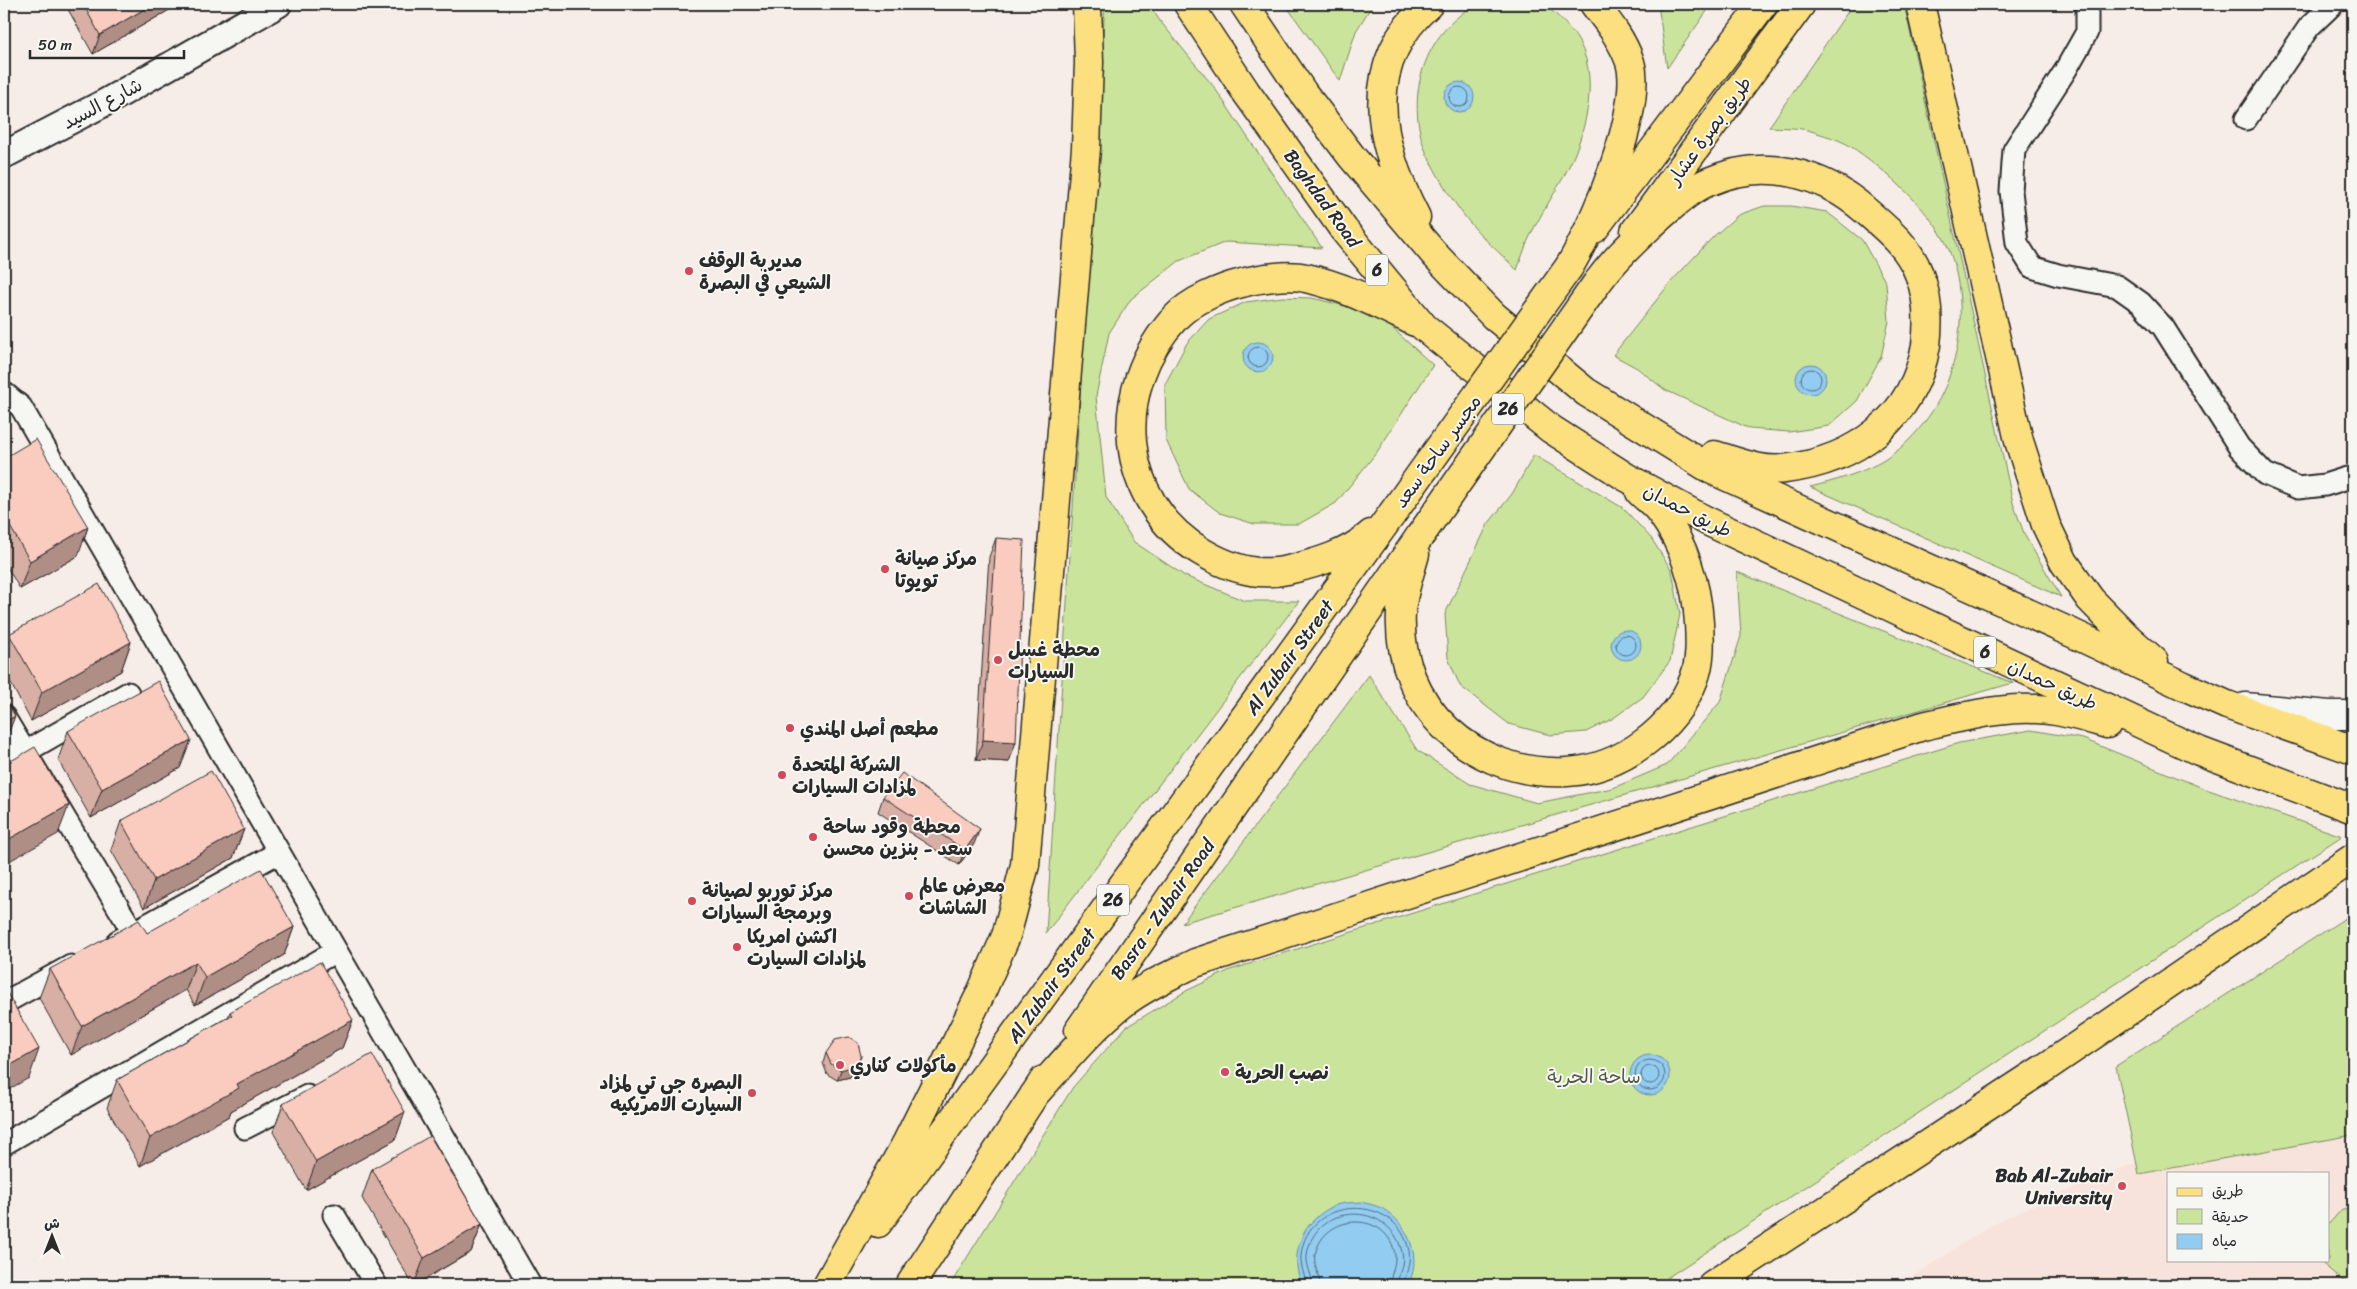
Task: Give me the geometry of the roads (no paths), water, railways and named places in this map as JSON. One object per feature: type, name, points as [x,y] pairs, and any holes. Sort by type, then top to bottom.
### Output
[{"type":"main road","points":[[827,1285],[907,1142],[980,995],[1006,936],[1025,865],[1086,148],[1089,62],[1087,4]]},
{"type":"main road","name":"Baghdad Road","points":[[1188,4],[1246,92],[1344,230],[1424,327],[1551,429],[1626,477]]},
{"type":"main road","points":[[1244,4],[1304,94],[1352,157],[1436,256],[1494,316],[1586,392],[1712,470],[2072,633],[2184,686],[2228,705],[2353,750]]},
{"type":"main road","points":[[1429,4],[1406,27],[1393,49],[1384,77],[1382,109],[1388,151],[1399,183],[1436,256]]},
{"type":"main road","points":[[1585,241],[1613,172],[1632,94],[1630,63],[1616,31],[1594,4]]},
{"type":"main road","points":[[1585,241],[1763,4]]},
{"type":"main road","name":"طريق بصرة عشار","points":[[1617,257],[1801,4]]},
{"type":"main road","points":[[1920,4],[2019,441],[2046,524],[2064,562],[2090,599],[2128,638],[2184,686]]},
{"type":"main road","points":[[1617,257],[1672,206],[1707,182],[1738,172],[1774,169],[1801,174],[1826,184],[1852,199],[1873,217],[1908,251],[1920,274],[1927,303],[1927,334],[1923,363],[1914,386],[1900,409],[1879,430],[1850,451],[1822,462],[1782,469],[1747,465],[1688,449],[1651,434]]},
{"type":"main road","name":"مجسر ساحة سعد","points":[[1392,514],[1569,267],[1585,241]]},
{"type":"main road","name":"مجسر ساحة سعد","points":[[1420,536],[1617,257]]},
{"type":"main road","points":[[1392,514],[1367,538],[1317,563],[1274,573],[1240,570],[1187,543],[1167,524],[1146,494],[1133,459],[1130,420],[1142,371],[1154,348],[1177,316],[1218,289],[1258,278],[1305,278],[1359,295],[1424,327]]},
{"type":"main road","points":[[1420,536],[1401,612],[1402,648],[1414,686],[1437,721],[1461,743],[1495,761],[1526,770],[1567,772],[1602,765],[1638,747],[1660,731],[1678,711],[1694,678],[1700,644],[1696,591],[1687,562],[1661,513],[1626,477]]},
{"type":"main road","name":"طريق حمدان","points":[[1626,477],[1707,521],[2199,751],[2353,809]]},
{"type":"main road","name":"Al Zubair Street","points":[[833,1285],[1392,514]]},
{"type":"main road","name":"Basra - Zubair Road","points":[[910,1285],[1034,1095],[1420,536]]},
{"type":"main road","points":[[2228,705],[2328,715],[2353,715]]},
{"type":"main road","points":[[1034,1095],[1087,1037],[1125,1002],[1160,980],[1195,963],[1923,726],[1988,712],[2024,708],[2064,712],[2199,751]]},
{"type":"main road","points":[[1712,1285],[2049,1065],[2353,858]]},
{"type":"street","name":"شارع السيد","points":[[4,155],[106,102],[278,4]]},
{"type":"street","points":[[2087,4],[2087,32],[2065,72],[2014,150],[2011,191],[2017,243],[2032,267],[2058,275],[2117,286],[2141,304],[2163,327],[2239,447],[2265,474],[2298,488],[2325,485],[2347,478],[2353,480]]},
{"type":"street","points":[[2246,119],[2309,27],[2333,4]]},
{"type":"street","points":[[4,393],[21,407],[110,579],[279,852],[336,951],[385,1056],[530,1285]]},
{"type":"street","points":[[4,764],[128,693]]},
{"type":"street","points":[[4,717],[133,932]]},
{"type":"street","points":[[6,996],[94,954],[279,852]]},
{"type":"street","points":[[4,1144],[336,951]]},
{"type":"street","points":[[244,1128],[324,1087]]},
{"type":"street","points":[[334,1215],[376,1285]]},
{"type":"water","points":[[1459,82],[1470,86],[1474,97],[1470,108],[1459,112],[1448,108],[1444,97],[1448,86]]},
{"type":"water","points":[[1258,342],[1269,346],[1273,357],[1269,368],[1258,372],[1247,368],[1243,357],[1247,346]]},
{"type":"water","points":[[1811,364],[1822,368],[1826,379],[1822,390],[1811,394],[1800,390],[1796,379],[1800,368]]},
{"type":"water","points":[[1626,630],[1637,634],[1641,645],[1637,656],[1626,660],[1615,656],[1611,645],[1615,634]]},
{"type":"water","points":[[1654,1055],[1661,1058],[1667,1064],[1670,1075],[1669,1083],[1661,1092],[1654,1095],[1646,1095],[1639,1092],[1631,1083],[1630,1071],[1633,1064],[1642,1056]]},
{"type":"water","points":[[1361,1202],[1378,1206],[1402,1226],[1414,1254],[1414,1265],[1408,1285],[1302,1285],[1297,1261],[1301,1239],[1307,1229],[1323,1212],[1334,1206],[1344,1203]]},
{"type":"place","name":"مديرية الوقف الشيعي في البصرة","points":[[689,271]]},
{"type":"place","name":"مركز صيانة تويوتا","points":[[885,569]]},
{"type":"place","name":"محطة غسل السيارات","points":[[998,660]]},
{"type":"place","name":"مطعم أصل المندي","points":[[790,728]]},
{"type":"place","name":"الشركة المتحدة لمزادات السيارات","points":[[782,775]]},
{"type":"place","name":"محطة وقود ساحة سعد - بنزين محسن","points":[[813,837]]},
{"type":"place","name":"معرض عالم الشاشات","points":[[909,896]]},
{"type":"place","name":"مركز توربو لصيانة وبرمجة السيارات","points":[[692,901]]},
{"type":"place","name":"اكشن امريكا لمزادات السيارت","points":[[737,947]]},
{"type":"place","name":"مأكولات كناري","points":[[840,1065]]},
{"type":"place","name":"نصب الحرية","points":[[1225,1072]]},
{"type":"place","name":"البصره جي تي لمزاد السيارت الامريكيه","points":[[752,1093]]},
{"type":"place","name":"Bab Al-Zubair University","points":[[2122,1186]]},
{"type":"park label","name":"ساحة الحرية","points":[[1594,1076]]}]
